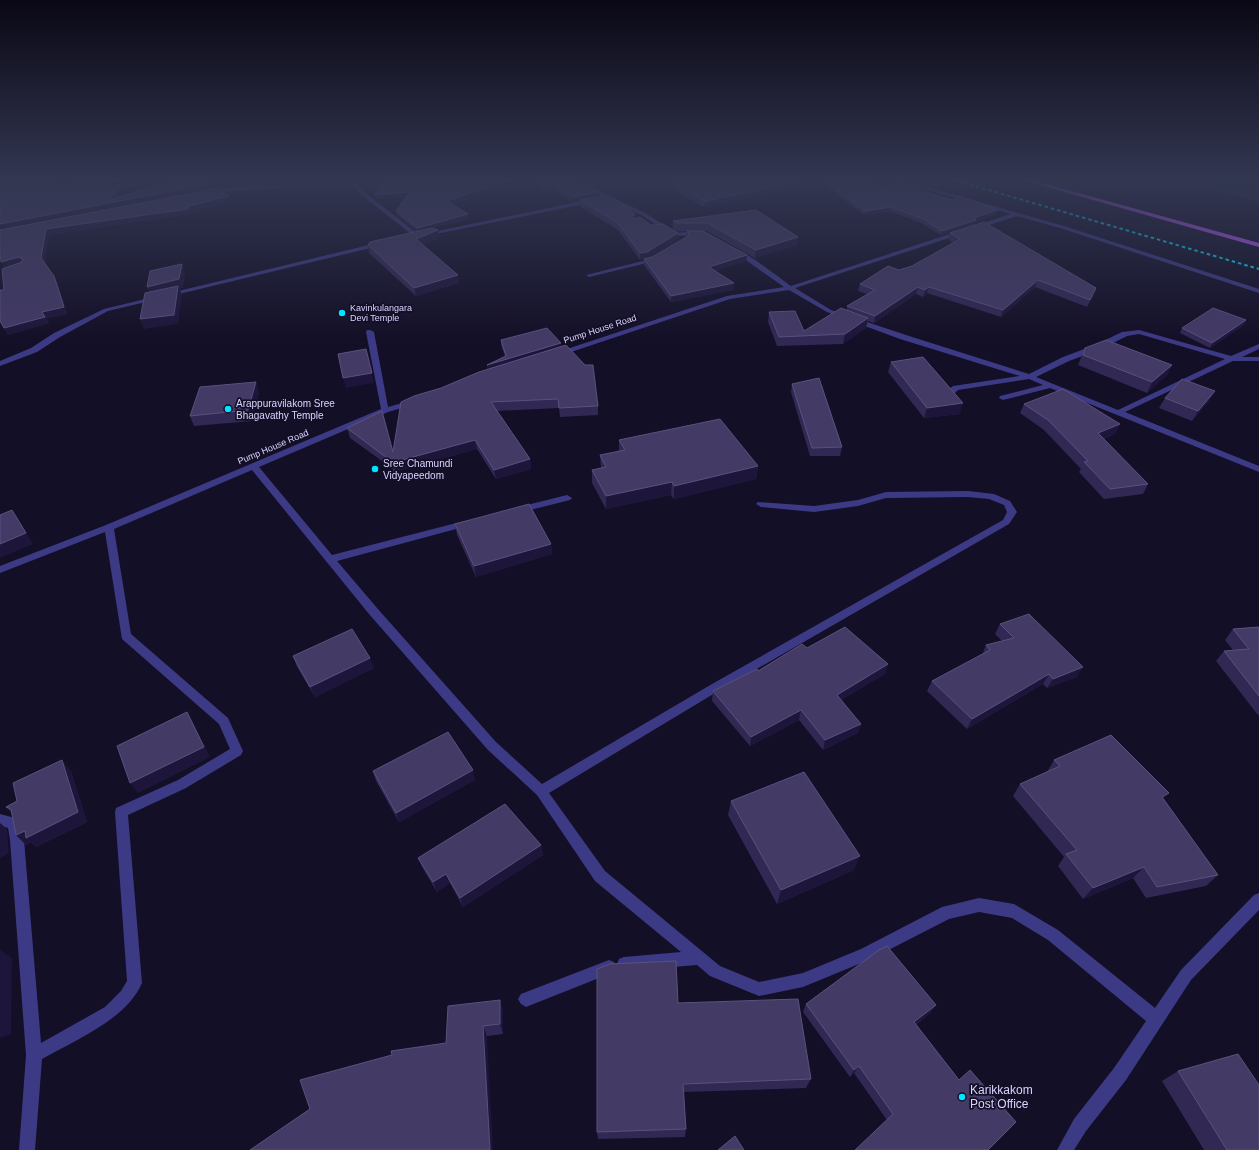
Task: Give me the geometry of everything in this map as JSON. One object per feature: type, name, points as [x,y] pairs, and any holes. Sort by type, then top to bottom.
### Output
[{"type":"main road","points":[[1215,233],[1259,245]]},
{"type":"street","points":[[413,233],[417,236]]},
{"type":"street","points":[[409,238],[434,233]]},
{"type":"street","points":[[671,233],[685,240]]},
{"type":"street","points":[[675,235],[704,233],[708,235]]},
{"type":"street","name":"Pump House Road","points":[[555,354],[729,297],[790,288],[959,233]]},
{"type":"street","points":[[1079,233],[1259,291]]},
{"type":"street","points":[[0,364],[34,350],[57,335],[106,310],[387,243]]},
{"type":"street","points":[[728,246],[748,258],[790,288],[829,311],[903,337],[1030,377],[1259,469]]},
{"type":"street","points":[[589,275],[649,262],[661,255]]},
{"type":"street","points":[[370,332],[384,410]]},
{"type":"street","points":[[950,393],[956,388],[1030,377],[1066,359],[1098,347],[1125,334],[1139,332],[1232,359],[1259,358]]},
{"type":"street","points":[[1120,412],[1259,346]]},
{"type":"street","points":[[1003,398],[1051,385]]},
{"type":"street","name":"Pump House Road","points":[[0,570],[109,527],[384,410],[418,400]]},
{"type":"street","points":[[254,466],[330,559],[492,746],[541,791],[600,876],[715,971],[759,989],[803,980],[866,954],[947,912],[979,905],[1014,910],[1053,935],[1156,1019]]},
{"type":"street","points":[[541,791],[716,687],[1006,522],[1012,512],[1007,503],[996,498],[991,496],[968,494],[886,495],[858,503],[814,510],[761,504]]},
{"type":"street","points":[[506,513],[567,498]]},
{"type":"street","points":[[330,559],[475,521]]},
{"type":"street","points":[[34,1055],[110,1012],[126,996],[135,983],[122,812],[182,784],[237,751],[224,721],[126,636],[109,527]]},
{"type":"street","points":[[0,820],[14,823],[17,840],[34,1055],[27,1150]]},
{"type":"street","points":[[1066,1150],[1080,1125],[1120,1074],[1186,975],[1259,900]]},
{"type":"street","points":[[526,998],[615,964],[698,958]]},
{"type":"building","points":[[0,233],[45,233],[41,258],[54,276],[64,307],[42,312],[45,317],[4,328],[0,321],[0,290],[4,290],[2,269],[22,262],[23,259],[19,257],[1,262]]},
{"type":"building","points":[[411,233],[431,233],[416,239],[458,275],[414,288],[368,245],[370,242]]},
{"type":"building","points":[[625,233],[678,233],[647,252],[640,253]]},
{"type":"building","points":[[689,233],[706,233],[747,255],[709,267],[734,283],[671,296],[644,259],[652,257],[688,236]]},
{"type":"building","points":[[725,233],[791,233],[798,237],[756,250]]},
{"type":"building","points":[[950,233],[1002,233],[1096,288],[1090,300],[1038,280],[1003,310],[929,287],[925,290],[918,287],[875,316],[847,306],[875,290],[860,284],[888,266],[899,270],[912,266],[960,239]]},
{"type":"building","points":[[182,264],[179,279],[147,287],[150,271]]},
{"type":"building","points":[[178,286],[174,315],[140,319],[145,293]]},
{"type":"building","points":[[841,308],[868,318],[845,334],[779,337],[769,312],[795,311],[804,331]]},
{"type":"building","points":[[1213,308],[1246,320],[1212,343],[1182,328]]},
{"type":"building","points":[[547,328],[561,343],[487,365],[506,356],[501,340]]},
{"type":"building","points":[[1106,340],[1172,365],[1152,382],[1083,355],[1085,348]]},
{"type":"building","points":[[566,345],[585,365],[593,365],[598,406],[559,408],[558,399],[491,402],[530,459],[494,470],[475,440],[395,462],[396,464],[391,463],[391,461],[347,428],[382,411],[393,452],[401,402],[414,396],[441,388],[479,372]]},
{"type":"building","points":[[366,349],[372,373],[343,378],[338,354]]},
{"type":"building","points":[[923,357],[963,403],[927,408],[891,362]]},
{"type":"building","points":[[819,378],[842,447],[812,448],[792,384]]},
{"type":"building","points":[[1182,379],[1215,391],[1198,411],[1165,398]]},
{"type":"building","points":[[256,382],[248,410],[190,416],[200,387]]},
{"type":"building","points":[[1063,389],[1120,424],[1098,433],[1148,484],[1110,489],[1084,462],[1088,461],[1048,420],[1024,404]]},
{"type":"building","points":[[720,419],[758,466],[674,486],[672,482],[606,496],[592,470],[606,467],[600,455],[625,450],[619,440]]},
{"type":"building","points":[[529,504],[551,544],[474,566],[455,524]]},
{"type":"building","points":[[12,510],[26,533],[0,544],[0,515]]},
{"type":"building","points":[[1029,614],[1083,667],[1053,679],[1049,674],[972,719],[932,681],[990,650],[986,645],[1014,638],[1000,624]]},
{"type":"building","points":[[845,627],[888,664],[837,695],[861,724],[825,740],[801,710],[751,737],[713,691],[757,669],[758,671],[802,644],[807,648]]},
{"type":"building","points":[[1259,627],[1259,696],[1224,651],[1249,649],[1233,629]]},
{"type":"building","points":[[352,629],[370,658],[310,687],[293,656]]},
{"type":"building","points":[[187,712],[204,747],[130,783],[117,746]]},
{"type":"building","points":[[448,732],[473,770],[396,813],[373,771]]},
{"type":"building","points":[[1111,735],[1169,793],[1162,797],[1218,875],[1157,887],[1144,867],[1093,888],[1066,854],[1077,850],[1020,784],[1060,766],[1054,760]]},
{"type":"building","points":[[62,760],[78,812],[26,838],[25,831],[16,835],[11,809],[6,807],[17,801],[13,783]]},
{"type":"building","points":[[804,772],[860,856],[781,890],[731,801]]},
{"type":"building","points":[[505,804],[541,845],[460,898],[446,874],[433,882],[418,858]]},
{"type":"building","points":[[887,946],[936,1005],[914,1022],[959,1080],[970,1070],[1016,1122],[988,1150],[855,1150],[893,1114],[859,1066],[854,1070],[806,1004],[879,950]]},
{"type":"building","points":[[676,961],[678,1003],[798,999],[811,1079],[683,1084],[686,1129],[597,1132],[597,969],[610,964]]},
{"type":"building","points":[[500,1000],[500,1024],[483,1026],[490,1150],[250,1150],[310,1109],[300,1080],[392,1055],[391,1051],[446,1043],[448,1006]]},
{"type":"building","points":[[1238,1054],[1259,1085],[1259,1150],[1227,1150],[1178,1071]]},
{"type":"building","points":[[735,1136],[744,1150],[718,1150]]},
{"type":"railway","points":[[1135,233],[1259,269]]},
{"type":"place","name":"Kavinkulangara Devi Temple","points":[[342,313]]},
{"type":"place","name":"Arappuravilakom Sree Bhagavathy Temple","points":[[228,409]]},
{"type":"place","name":"Sree Chamundi Vidyapeedom","points":[[375,469]]},
{"type":"place","name":"Karikkakom Post Office","points":[[962,1097]]}]
